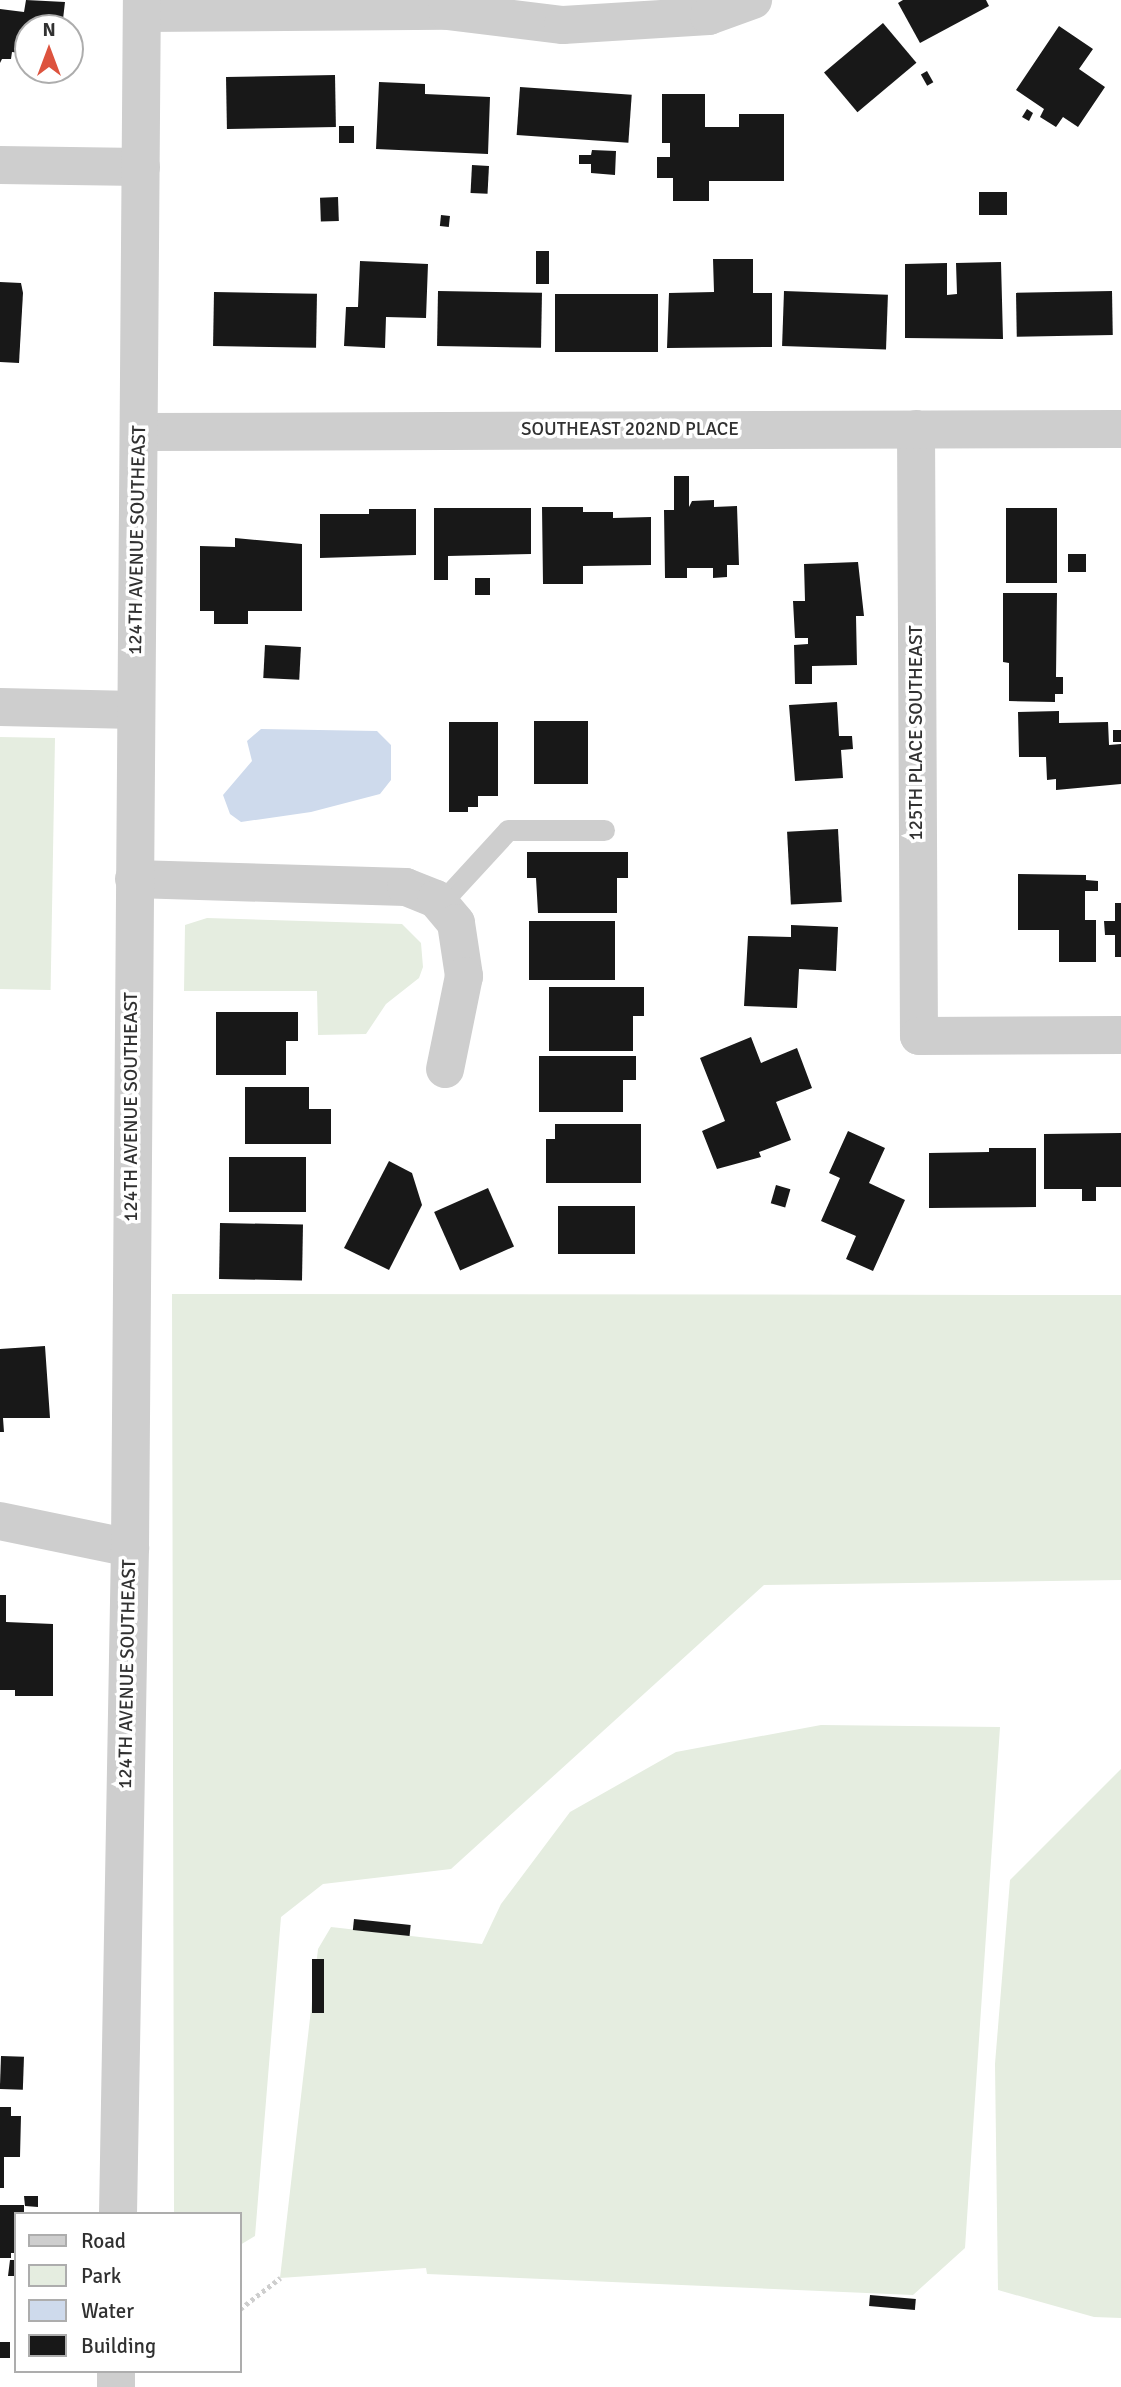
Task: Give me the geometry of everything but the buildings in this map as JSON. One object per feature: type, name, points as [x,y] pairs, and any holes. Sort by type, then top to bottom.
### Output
[{"type":"street","points":[[142,7],[448,5],[563,25],[709,16],[753,0]]},
{"type":"street","name":"124TH AVENUE SOUTHEAST","points":[[118,2212],[130,1548],[142,7]]},
{"type":"street","points":[[0,165],[141,167]]},
{"type":"street","name":"125TH PLACE SOUTHEAST","points":[[916,429],[919,1036],[1121,1035]]},
{"type":"street","name":"SOUTHEAST 202ND PLACE","points":[[140,432],[1121,429]]},
{"type":"street","points":[[0,707],[135,709]]},
{"type":"street","points":[[134,879],[406,887],[440,904],[456,923],[464,976],[445,1069]]},
{"type":"street","points":[[0,1521],[130,1548]]},
{"type":"lane","points":[[440,904],[508,830],[604,830]]},
{"type":"path","points":[[242,2307],[281,2278]]},
{"type":"green space","points":[[0,737],[55,738],[51,990],[0,989]]},
{"type":"green space","points":[[207,918],[402,924],[421,943],[423,967],[419,978],[386,1004],[366,1034],[318,1035],[317,991],[184,991],[185,925]]},
{"type":"green space","points":[[172,1294],[1121,1295],[1121,1580],[764,1585],[451,1869],[323,1884],[281,1917],[255,2236],[242,2244],[242,2212],[174,2212]]},
{"type":"green space","points":[[821,1725],[1000,1727],[965,2248],[913,2295],[427,2274],[426,2268],[280,2278],[318,1949],[331,1927],[482,1944],[501,1904],[570,1812],[676,1752]]},
{"type":"green space","points":[[1121,1769],[1121,2318],[1094,2317],[998,2290],[995,2064],[1010,1880]]},
{"type":"water","points":[[261,729],[377,731],[391,745],[391,780],[380,794],[311,812],[241,822],[230,814],[223,795],[252,761],[247,741]]}]
